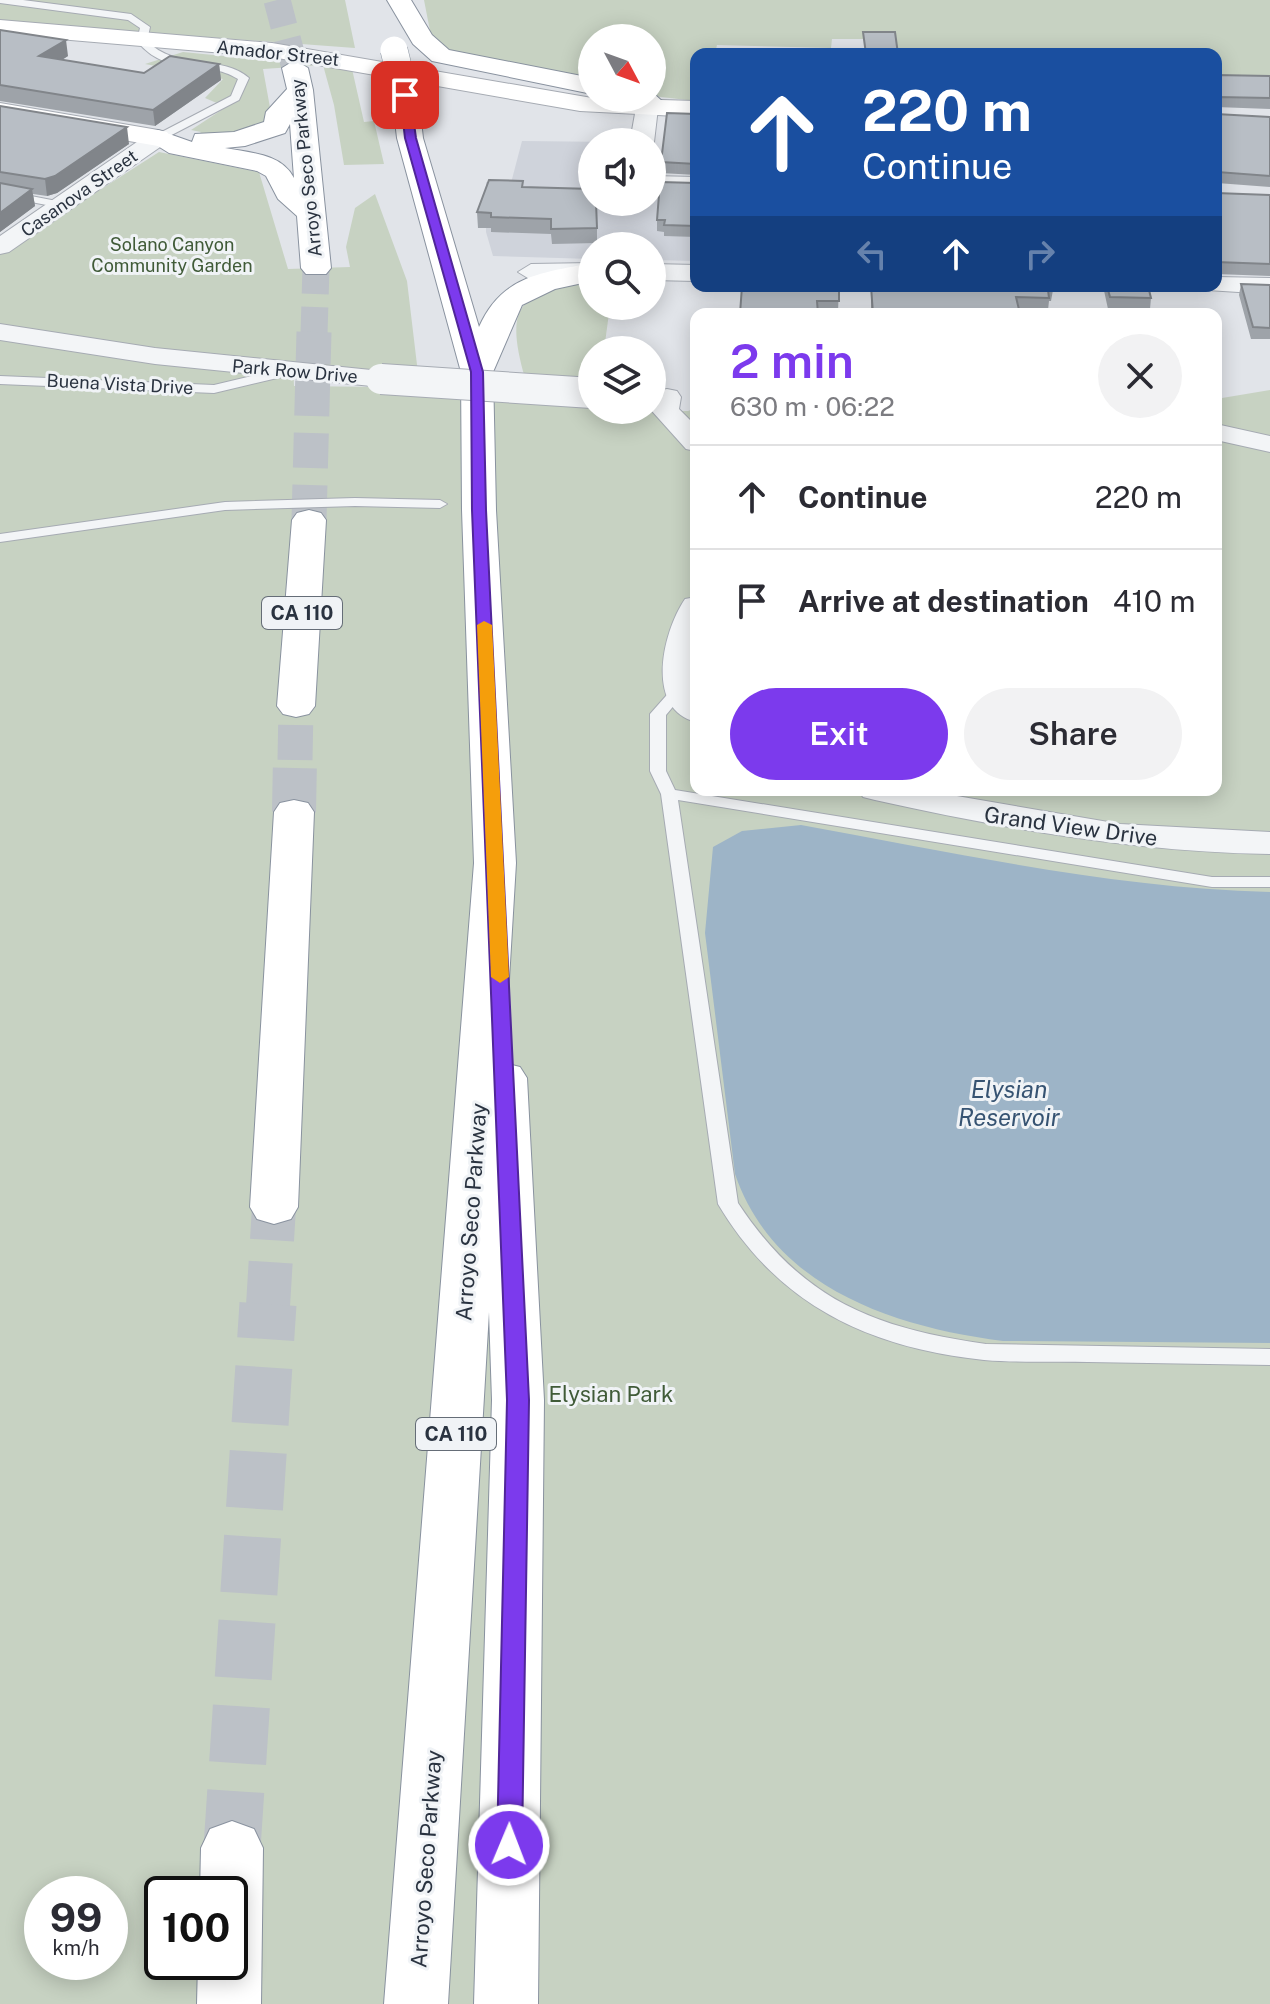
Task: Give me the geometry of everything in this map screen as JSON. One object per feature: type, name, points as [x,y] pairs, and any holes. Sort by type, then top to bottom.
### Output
[{"type":"main road","name":"Arroyo Seco Parkway","points":[[383,0],[405,95],[410,138],[443,262],[477,372],[479,510],[495,863],[416,2004]]},
{"type":"main road","points":[[399,0],[416,22],[424,44],[441,56],[578,83]]},
{"type":"main road","name":"Amador Street","points":[[0,27],[319,56],[578,103]]},
{"type":"main road","name":"Arroyo Seco Parkway","points":[[158,138],[214,141],[259,135],[276,127],[279,112],[298,79],[316,268]]},
{"type":"main road","name":"Amador Street","points":[[666,105],[690,108]]},
{"type":"main road","points":[[0,111],[158,138],[178,147],[265,164],[277,171],[288,193],[311,214]]},
{"type":"main road","points":[[477,372],[504,307],[517,296],[554,280],[578,275]]},
{"type":"main road","name":"CA 110","points":[[296,706],[309,520]]},
{"type":"main road","points":[[274,1207],[294,812]]},
{"type":"main road","points":[[495,863],[518,1400],[506,2004]]},
{"type":"main road","points":[[232,1848],[237,1988]]},
{"type":"street","name":"Casanova Street","points":[[0,247],[158,138]]},
{"type":"street","points":[[666,183],[690,184]]},
{"type":"street","points":[[531,272],[578,272]]},
{"type":"street","points":[[666,272],[690,273]]},
{"type":"street","points":[[1222,285],[1270,286]]},
{"type":"street","name":"Park Row Drive","points":[[0,332],[285,372],[578,392]]},
{"type":"street","points":[[666,396],[690,398]]},
{"type":"street","points":[[666,411],[690,437]]},
{"type":"street","points":[[1222,433],[1270,444]]},
{"type":"street","points":[[687,701],[677,668],[690,626]]},
{"type":"street","name":"Grand View Drive","points":[[902,796],[1008,820],[1207,844],[1270,843]]},
{"type":"lane","points":[[0,0],[131,17],[145,27],[142,41],[154,54],[168,60],[236,73],[244,78],[235,98],[158,138]]},
{"type":"lane","points":[[0,193],[62,205]]},
{"type":"lane","name":"Buena Vista Drive","points":[[0,380],[214,389],[285,372]]},
{"type":"lane","points":[[0,538],[225,506],[327,502],[440,504]]},
{"type":"lane","points":[[687,701],[658,714],[658,771],[669,794],[728,1204],[745,1235],[769,1264],[799,1288],[869,1327],[945,1348],[986,1352],[1270,1357]]},
{"type":"lane","points":[[669,794],[1212,882],[1270,882]]},
{"type":"shaded area","points":[[522,141],[578,142],[578,216],[666,216],[666,199],[690,198],[690,261],[666,260],[666,232],[578,232],[578,259],[493,256],[486,232],[486,182],[511,183]]},
{"type":"green space","points":[[0,0],[345,0],[355,48],[0,22]]},
{"type":"green space","points":[[424,0],[1270,0],[1270,78],[1222,78],[1222,48],[895,48],[896,39],[832,39],[831,48],[717,45],[716,48],[690,48],[690,100],[666,98],[666,24],[578,24],[578,82],[444,51],[431,36]]},
{"type":"green space","points":[[183,52],[317,65],[263,69],[271,113],[269,124],[250,133],[197,136],[201,132],[191,130],[226,107],[205,98],[223,79],[145,64]]},
{"type":"green space","points":[[323,66],[352,69],[364,122],[374,121],[384,164],[344,165],[334,105]]},
{"type":"green space","name":"Elysian Park","points":[[159,152],[259,172],[288,269],[350,267],[346,247],[355,208],[375,194],[407,281],[420,390],[578,400],[578,424],[666,424],[666,411],[690,410],[690,796],[1222,796],[1222,398],[1270,390],[1270,2004],[0,2004],[0,254]],"holes":[[[293,364],[368,370],[382,387],[294,386]]]},
{"type":"green space","points":[[578,282],[578,320],[608,320],[606,336],[578,336],[578,381],[525,378],[516,334],[523,306],[533,297]]},
{"type":"water","name":"Elysian Reservoir","points":[[801,825],[1093,876],[1152,884],[1270,892],[1270,1343],[1003,1341],[962,1334],[881,1312],[843,1295],[808,1273],[778,1246],[753,1213],[735,1174],[705,933],[713,847],[742,831]]},
{"type":"building","points":[[0,30],[66,40],[39,56],[144,73],[170,56],[219,64],[153,110],[0,85]]},
{"type":"building","points":[[863,32],[895,32],[897,48],[865,48]]},
{"type":"building","points":[[1222,75],[1270,76],[1270,98],[1222,97]]},
{"type":"building","points":[[0,106],[127,127],[55,176],[45,179],[0,172]]},
{"type":"building","points":[[667,113],[690,114],[690,164],[666,162]]},
{"type":"building","points":[[1222,114],[1270,117],[1270,176],[1222,172]]},
{"type":"building","points":[[489,180],[523,181],[522,187],[578,189],[578,216],[597,216],[597,228],[551,229],[551,219],[491,217],[491,213],[477,212]]},
{"type":"building","points":[[666,182],[690,183],[690,226],[664,225],[665,220],[657,220],[657,216],[666,216]]},
{"type":"building","points":[[0,183],[32,189],[0,213]]},
{"type":"building","points":[[1222,193],[1270,195],[1270,264],[1222,262]]},
{"type":"building","points":[[1241,284],[1270,285],[1270,328],[1253,327]]},
{"type":"building","points":[[742,292],[839,292],[839,301],[817,301],[818,308],[740,308]]},
{"type":"building","points":[[871,292],[1048,292],[1049,298],[1016,297],[1019,308],[873,308]]},
{"type":"building","points":[[1109,292],[1150,292],[1151,298],[1110,297]]},
{"type":"tunnel","points":[[277,0],[295,68]]},
{"type":"tunnel","points":[[314,334],[316,268]]},
{"type":"tunnel","points":[[309,520],[314,332]]},
{"type":"tunnel","points":[[295,760],[296,706]]},
{"type":"tunnel","points":[[294,812],[295,758]]},
{"type":"tunnel","points":[[268,1306],[274,1207]]},
{"type":"tunnel","points":[[232,1848],[268,1304]]},
{"type":"slow traffic","points":[[484,625],[500,977]]},
{"type":"route","points":[[405,95],[410,138],[443,262],[477,372],[479,510],[518,1400],[509,1845]]},
{"type":"park label","name":"Solano Canyon Community Garden","points":[[172,254]]}]
